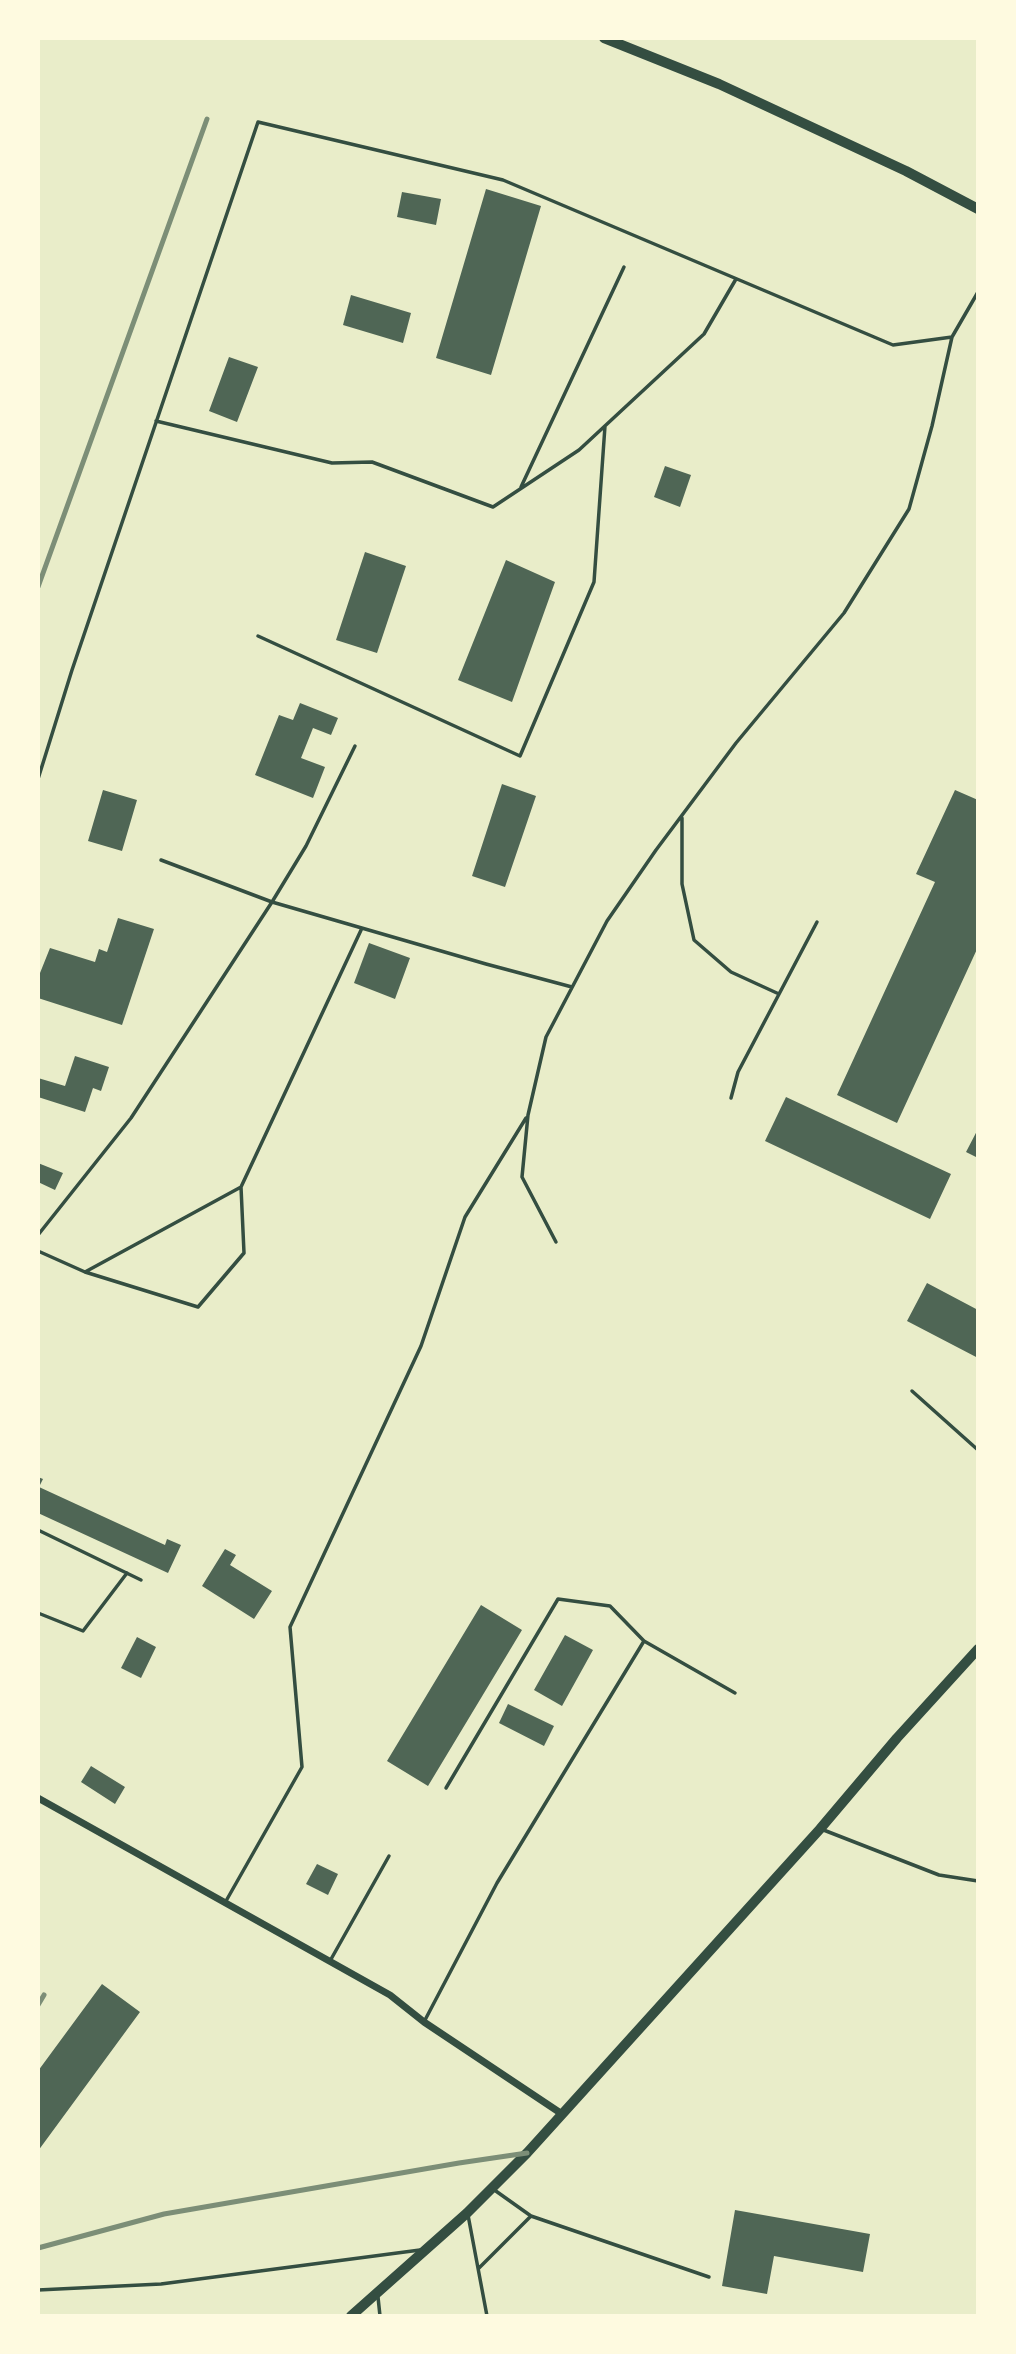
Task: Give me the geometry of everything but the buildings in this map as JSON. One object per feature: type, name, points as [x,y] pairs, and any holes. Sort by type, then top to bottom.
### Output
[{"type":"street","points":[[604,38],[719,84],[905,171],[978,209]]},
{"type":"street","points":[[351,2315],[493,2189],[820,1829],[897,1738],[978,1649]]},
{"type":"street","points":[[38,1798],[390,1995],[424,2022],[562,2113]]},
{"type":"lane","points":[[38,779],[72,670],[258,121],[503,180],[893,345],[952,337]]},
{"type":"lane","points":[[521,488],[624,267]]},
{"type":"lane","points":[[156,421],[332,463],[372,462],[493,507],[579,450],[704,334],[736,279]]},
{"type":"lane","points":[[555,1242],[522,1177],[528,1115],[546,1037],[607,921],[736,743],[844,613],[909,509],[932,426],[952,337],[978,292]]},
{"type":"lane","points":[[258,636],[520,756],[594,582],[604,426]]},
{"type":"lane","points":[[38,1235],[131,1118],[272,902],[306,846],[355,746]]},
{"type":"lane","points":[[682,816],[682,884],[694,940],[731,972],[779,994]]},
{"type":"lane","points":[[161,860],[272,902],[572,987]]},
{"type":"lane","points":[[731,1098],[738,1072],[817,922]]},
{"type":"lane","points":[[38,1251],[85,1272],[198,1307],[244,1253],[241,1187],[362,928]]},
{"type":"lane","points":[[225,1903],[302,1767],[290,1627],[421,1346],[465,1217],[528,1115]]},
{"type":"lane","points":[[85,1272],[241,1187]]},
{"type":"lane","points":[[912,1391],[978,1450]]},
{"type":"lane","points":[[38,1530],[141,1580]]},
{"type":"lane","points":[[38,1613],[83,1631],[127,1573]]},
{"type":"lane","points":[[446,1788],[558,1599],[610,1606],[644,1641],[735,1693]]},
{"type":"lane","points":[[424,2022],[497,1883],[644,1641]]},
{"type":"lane","points":[[820,1829],[939,1875],[978,1881]]},
{"type":"lane","points":[[330,1961],[389,1856]]},
{"type":"lane","points":[[493,2189],[531,2216],[709,2277]]},
{"type":"lane","points":[[467,2213],[487,2315]]},
{"type":"lane","points":[[479,2268],[531,2216]]},
{"type":"lane","points":[[38,2290],[162,2284],[426,2249]]},
{"type":"lane","points":[[377,2291],[380,2315]]},
{"type":"railway","points":[[38,587],[207,119]]},
{"type":"railway","points":[[38,2005],[44,1995]]},
{"type":"railway","points":[[38,2248],[164,2214],[527,2153]]}]
